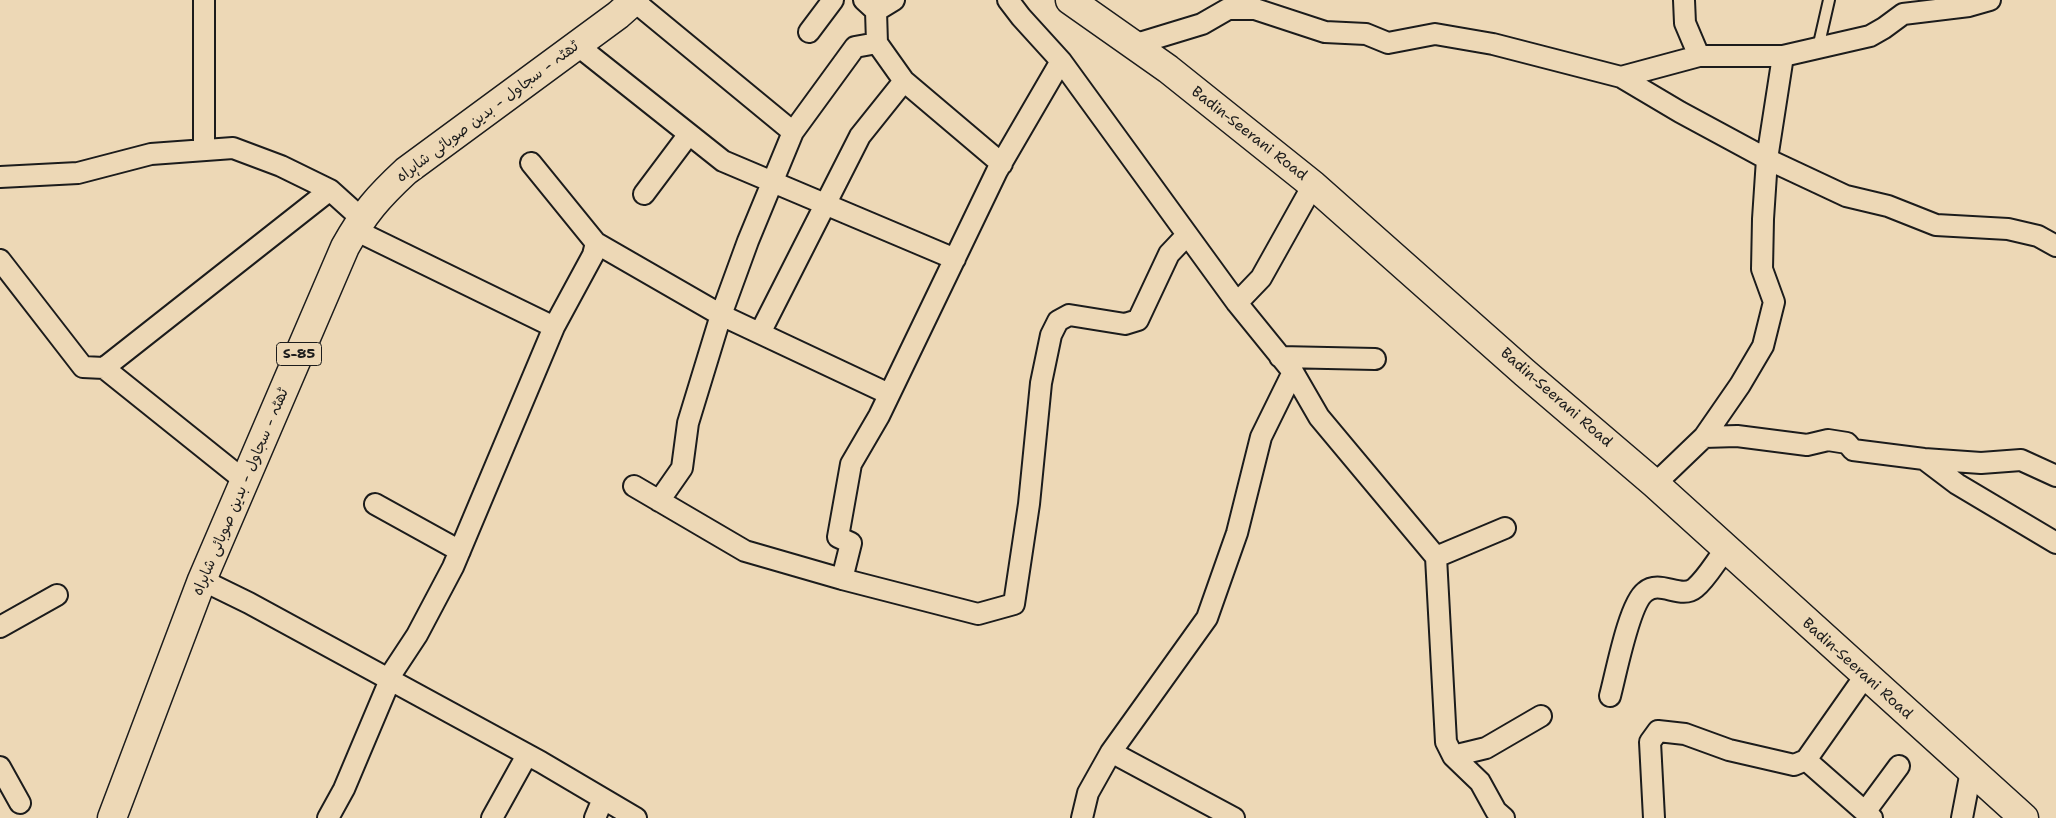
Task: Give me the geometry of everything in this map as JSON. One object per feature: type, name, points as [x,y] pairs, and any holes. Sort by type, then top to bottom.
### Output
[{"type":"street","points":[[204,0],[204,150]]},
{"type":"street","points":[[809,32],[833,0]]},
{"type":"street","points":[[894,0],[870,6],[877,44],[904,81],[1002,164]]},
{"type":"street","points":[[1008,0],[1021,18],[1061,61],[1237,304],[1293,372],[1319,417],[1436,556],[1446,742],[1453,756],[1480,782],[1496,812],[1504,818]]},
{"type":"street","name":"Badin-Seerani Road","points":[[1070,0],[1168,69],[1313,184],[1525,373],[1655,484],[2024,818]]},
{"type":"street","points":[[1684,0],[1685,23],[1699,56]]},
{"type":"street","points":[[1621,77],[1699,56],[1783,56],[1870,36],[1884,28],[1903,7],[1969,6],[1990,0]]},
{"type":"street","points":[[634,1],[792,132]]},
{"type":"street","name":"ٹھٹہ - سجاول - بدین صوبائی شاہراہ","points":[[112,818],[202,580],[345,247],[358,224],[378,197],[406,171],[634,1]]},
{"type":"street","points":[[1133,45],[1202,24],[1228,9],[1255,9],[1325,32],[1366,34],[1388,43],[1436,34],[1493,44],[1621,77],[1680,112],[1767,159],[1846,196],[1888,206],[1936,225],[2008,229],[2038,236],[2056,246]]},
{"type":"street","points":[[658,501],[682,468],[688,423],[721,315],[792,132],[855,47],[877,44]]},
{"type":"street","points":[[577,45],[723,161],[955,260]]},
{"type":"street","points":[[1655,484],[1704,437],[1740,385],[1763,346],[1774,302],[1762,269],[1767,159],[1783,56]]},
{"type":"street","points":[[842,579],[851,543],[838,537],[851,464],[889,394],[1002,164],[1061,61]]},
{"type":"street","points":[[760,334],[860,136],[904,81]]},
{"type":"street","points":[[644,194],[689,134]]},
{"type":"street","points":[[0,177],[78,173],[151,154],[234,148],[281,166],[330,190],[358,224],[554,326]]},
{"type":"street","points":[[531,162],[596,244],[721,315],[889,394]]},
{"type":"street","points":[[1237,304],[1261,278],[1313,184]]},
{"type":"street","points":[[104,368],[330,190]]},
{"type":"street","points":[[634,486],[745,551],[842,579],[978,614],[1014,604],[1028,512],[1041,383],[1051,335],[1058,321],[1068,315],[1125,324],[1138,320],[1169,254],[1187,236]]},
{"type":"street","points":[[328,818],[352,771],[390,680],[388,679],[417,634],[453,567],[554,326],[593,255],[596,244]]},
{"type":"street","points":[[0,260],[83,367],[104,368],[245,481]]},
{"type":"street","points":[[1280,357],[1375,359]]},
{"type":"street","points":[[1082,818],[1088,792],[1111,752],[1207,618],[1237,533],[1261,437],[1293,372]]},
{"type":"street","points":[[1704,437],[1737,436],[1807,445],[1828,440],[1847,443],[1853,450],[1924,459],[1981,462],[2021,460],[2056,476]]},
{"type":"street","points":[[1924,459],[1957,484],[2056,543]]},
{"type":"street","points":[[375,504],[460,551]]},
{"type":"street","points":[[1436,556],[1505,528]]},
{"type":"street","points":[[1610,696],[1635,605],[1644,592],[1656,586],[1686,592],[1695,589],[1726,549]]},
{"type":"street","points":[[202,580],[249,603],[527,754],[636,818]]},
{"type":"street","points":[[0,627],[58,595]]},
{"type":"street","points":[[1654,818],[1650,742],[1658,731],[1685,734],[1729,750],[1794,765],[1806,760],[1865,676]]},
{"type":"street","points":[[1453,756],[1486,748],[1542,716]]},
{"type":"street","points":[[1111,752],[1234,818]]},
{"type":"street","points":[[492,818],[527,754]]},
{"type":"street","points":[[1806,760],[1869,815],[1899,766]]},
{"type":"street","points":[[0,767],[20,803]]},
{"type":"street","points":[[1962,818],[1971,771]]},
{"type":"street","points":[[595,818],[603,799]]},
{"type":"lane","points":[[1818,48],[1829,0]]}]
